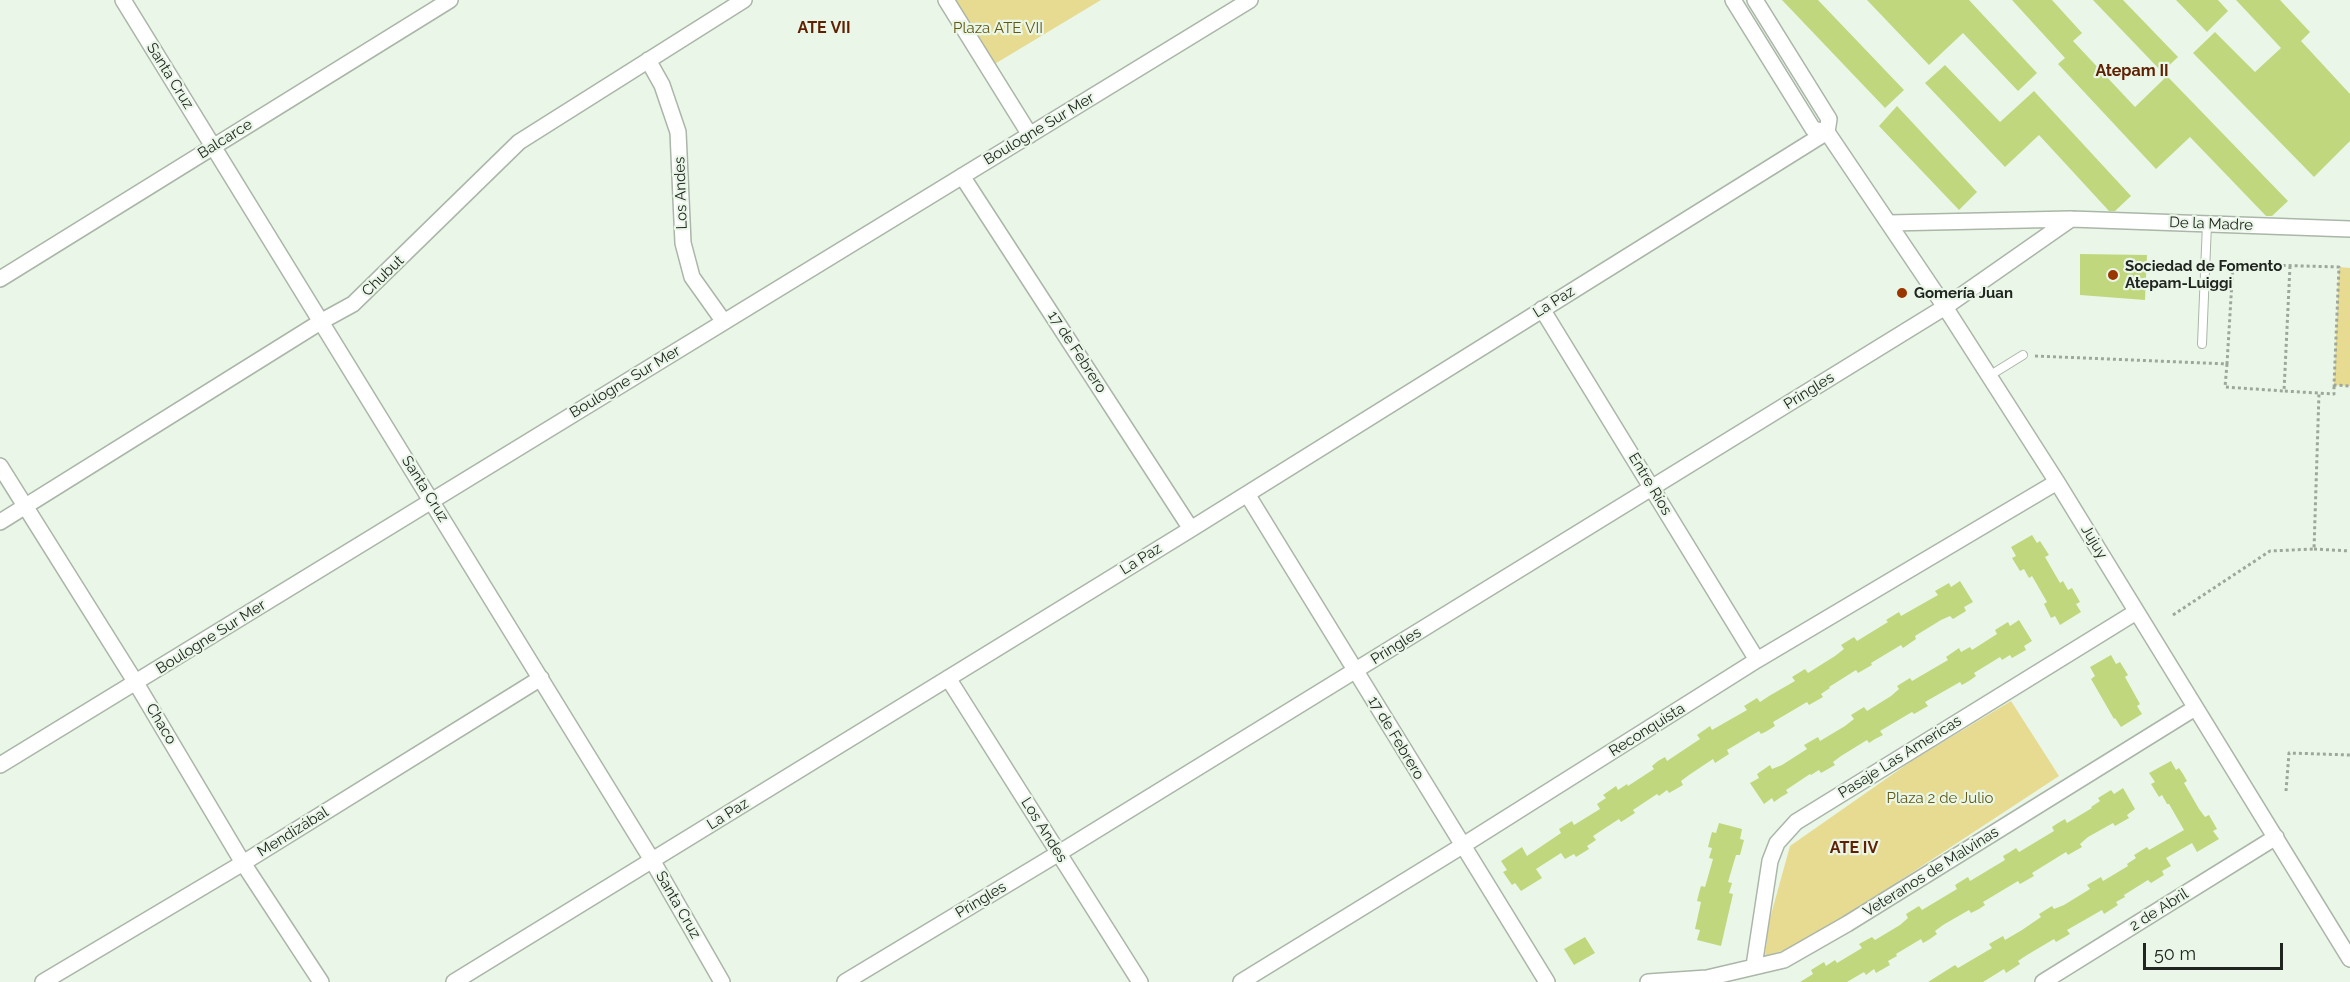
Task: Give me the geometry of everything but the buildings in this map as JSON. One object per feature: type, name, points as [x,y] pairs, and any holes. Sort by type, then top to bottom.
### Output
[{"type":"street","name":"Santa Cruz","points":[[123,0],[541,678],[652,860],[722,982]]},
{"type":"street","name":"Balcarce","points":[[0,279],[450,0]]},
{"type":"street","name":"Chubut","points":[[0,522],[322,321],[353,304],[519,142],[744,0]]},
{"type":"street","points":[[946,0],[1030,135]]},
{"type":"street","name":"Boulogne Sur Mer","points":[[0,765],[1250,0]]},
{"type":"street","points":[[1733,0],[1813,129],[1827,132],[1829,119],[1755,0]]},
{"type":"street","name":"Los Andes","points":[[648,60],[663,85],[678,132],[683,243],[692,277],[724,322]]},
{"type":"street","name":"Jujuy","points":[[1827,132],[1945,307],[2057,482],[2350,959]]},
{"type":"street","name":"La Paz","points":[[454,982],[1191,529],[1827,132]]},
{"type":"street","name":"17 de Febrero","points":[[963,176],[1191,529]]},
{"type":"street","points":[[1945,307],[2071,219]]},
{"type":"street","name":"De la Madre","points":[[1889,223],[2071,219],[2350,229]]},
{"type":"street","name":"Pringles","points":[[844,982],[1059,853],[1945,307]]},
{"type":"street","name":"Entre Ríos","points":[[1542,309],[1757,660]]},
{"type":"street","name":"Chaco","points":[[0,466],[136,683],[243,863],[321,982]]},
{"type":"street","name":"Reconquista","points":[[1240,982],[1462,846],[1757,660],[2057,482]]},
{"type":"street","name":"17 de Febrero","points":[[1247,494],[1547,982]]},
{"type":"street","name":"Pasaje Las Americas","points":[[1754,966],[1770,861],[1777,843],[1796,822],[2136,612]]},
{"type":"street","name":"Mendizábal","points":[[43,982],[243,863],[541,678]]},
{"type":"street","name":"Los Andes","points":[[948,678],[1140,982]]},
{"type":"street","name":"Veteranos de Malvinas","points":[[1647,982],[1707,978],[1784,960],[1847,924],[2195,708]]},
{"type":"street","name":"2 de Abril","points":[[2043,982],[2276,837]]},
{"type":"lane","points":[[2202,344],[2207,224]]},
{"type":"lane","points":[[1989,376],[2023,355]]},
{"type":"path","points":[[2284,390],[2290,266]]},
{"type":"path","points":[[2227,364],[2225,387],[2334,394],[2339,267]]},
{"type":"path","points":[[2334,385],[2350,386]]},
{"type":"path","points":[[2314,549],[2319,393]]},
{"type":"path","points":[[2173,615],[2270,551],[2314,549],[2350,551]]},
{"type":"path","points":[[2286,791],[2289,753],[2350,755]]},
{"type":"green space","name":"Plaza ATE VII","points":[[946,0],[1101,0],[988,68]]},
{"type":"green space","points":[[2339,267],[2350,268],[2350,386],[2334,385]]},
{"type":"green space","name":"Plaza 2 de Julio","points":[[2011,701],[2059,776],[1792,948],[1765,956],[1769,922],[1790,846],[1913,760]]},
{"type":"place","name":"Sociedad de Fomento Atepam-Luiggi","points":[[2113,275]]},
{"type":"place","name":"Gomería Juan","points":[[1902,293]]},
{"type":"district","name":"ATE VII","points":[[824,28]]},
{"type":"district","name":"Atepam II","points":[[2132,71]]},
{"type":"district","name":"ATE IV","points":[[1854,848]]}]
